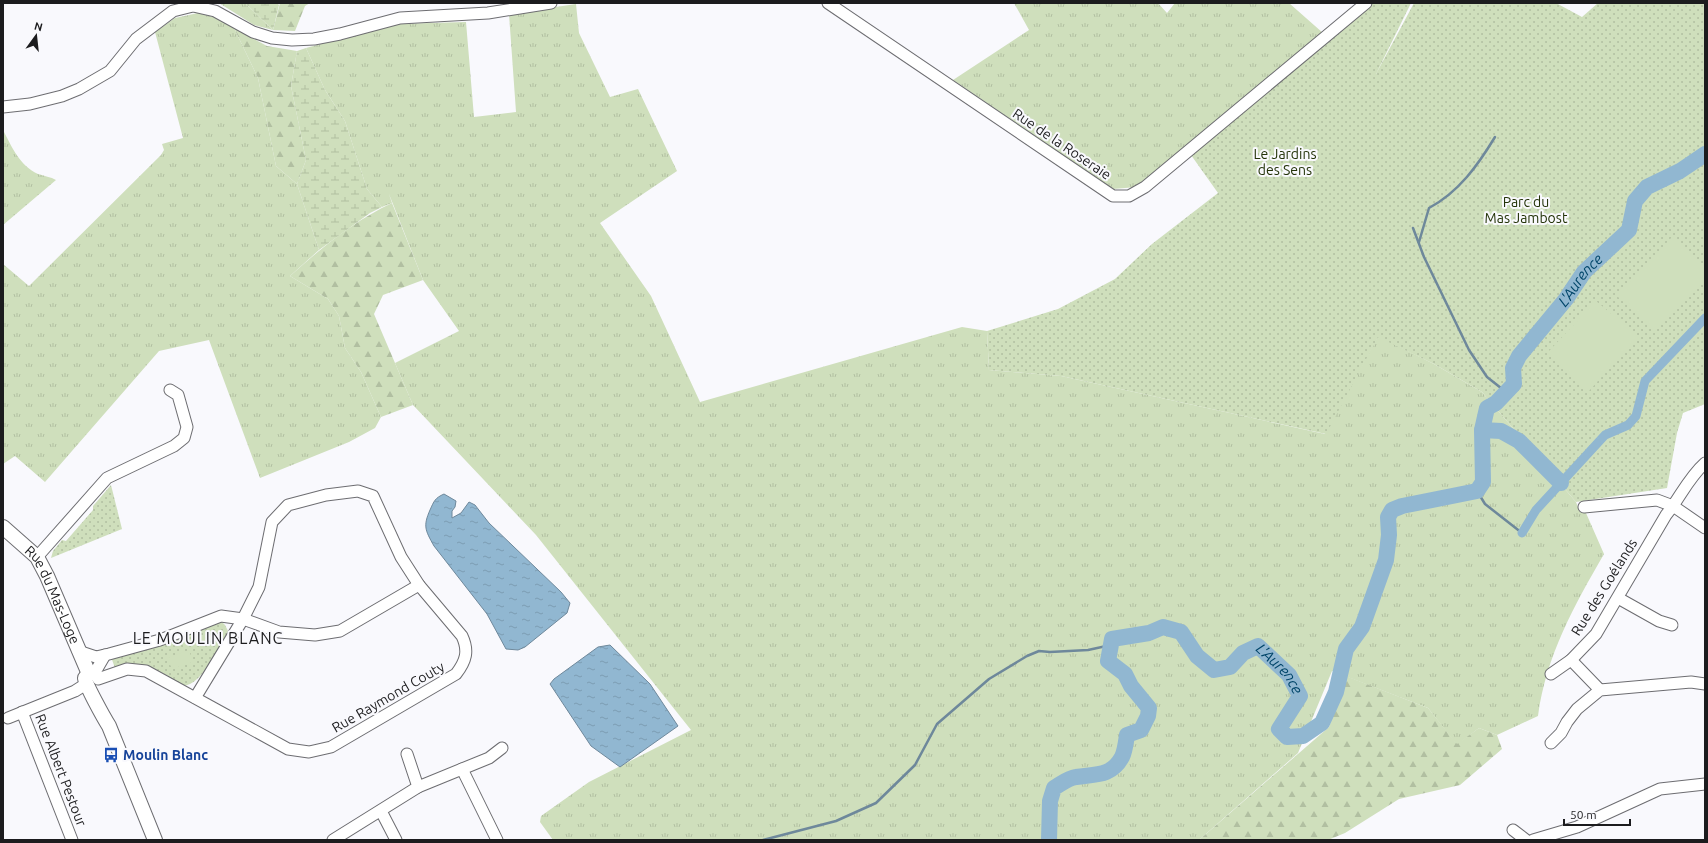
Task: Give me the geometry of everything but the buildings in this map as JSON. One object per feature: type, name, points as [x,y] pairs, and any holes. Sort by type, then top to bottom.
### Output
[{"type":"main road","name":"Rue du Mas-Loge","points":[[3,526],[37,557],[47,576],[78,651],[92,680],[108,726],[155,840]]},
{"type":"street","points":[[3,107],[30,104],[62,96],[91,82],[110,71],[136,40],[173,11],[193,6],[215,11],[253,32],[272,38],[292,40],[314,39],[340,34],[400,18],[488,13],[551,3]]},
{"type":"street","name":"Rue de la Roseraie","points":[[828,3],[1113,196],[1129,196],[1145,188],[1366,3]]},
{"type":"street","points":[[37,557],[107,478],[174,446],[184,438],[187,427],[178,395],[170,390]]},
{"type":"street","name":"Rue des Goélands","points":[[1551,674],[1571,660],[1596,634],[1666,515],[1689,479],[1705,463]]},
{"type":"street","name":"Rue Raymond Couty","points":[[92,680],[127,669],[146,671],[195,698],[288,749],[309,752],[331,747],[456,674],[464,664],[466,653],[465,643],[462,636],[419,585],[401,557],[373,496],[358,491],[326,495],[288,505],[272,522],[259,586],[243,619],[195,698]]},
{"type":"street","points":[[1584,507],[1657,500],[1673,506],[1705,528]]},
{"type":"street","points":[[78,651],[96,657],[105,655],[160,640],[221,616],[243,619],[279,632],[315,635],[340,631],[419,585]]},
{"type":"street","points":[[1618,598],[1659,621],[1672,625]]},
{"type":"street","points":[[92,680],[105,655]]},
{"type":"street","points":[[1571,660],[1600,690]]},
{"type":"street","name":"Rue Albert Pestour","points":[[8,718],[75,691],[92,680]]},
{"type":"street","points":[[1551,743],[1561,733],[1577,709],[1600,690],[1691,682],[1705,684]]},
{"type":"street","name":"Rue Albert Pestour","points":[[22,712],[72,840]]},
{"type":"street","points":[[333,840],[418,787],[489,758],[502,748]]},
{"type":"street","points":[[407,754],[418,787]]},
{"type":"street","points":[[462,769],[498,840]]},
{"type":"street","points":[[1533,840],[1578,827],[1660,789],[1705,784]]},
{"type":"street","points":[[381,811],[396,840]]},
{"type":"street","points":[[1514,830],[1526,840]]},
{"type":"green space","points":[[219,3],[245,3],[273,30],[254,25]]},
{"type":"green space","points":[[245,3],[277,3],[279,5],[273,30]]},
{"type":"green space","points":[[280,3],[310,3],[305,6],[295,31],[273,30]]},
{"type":"green space","points":[[1014,3],[1158,3],[1167,13],[1175,3],[1289,3],[1323,33],[1137,187],[1113,189],[953,80],[1029,30]]},
{"type":"green space","name":"Parc du Mas Jambost","points":[[1370,3],[1411,3],[1376,74],[1414,3],[1556,3],[1582,17],[1598,3],[1705,3],[1705,404],[1683,413],[1677,433],[1667,488],[1576,502],[1482,392],[1434,364],[1378,337],[1326,434],[1061,376],[989,370],[987,331],[1058,309],[1115,279],[1152,244],[1218,193],[1191,155]]},
{"type":"green space","points":[[576,4],[579,33],[610,97],[638,89],[677,171],[600,223],[651,296],[700,402],[962,327],[987,331],[989,370],[1061,376],[1325,434],[1378,336],[1434,364],[1482,392],[1576,502],[1580,512],[1586,513],[1604,554],[1572,612],[1554,652],[1547,673],[1538,716],[1497,735],[1479,728],[1457,745],[1428,708],[1332,671],[1298,753],[1199,840],[553,840],[540,822],[541,816],[589,782],[691,730],[536,535],[413,405],[395,363],[459,331],[423,280],[389,194],[392,203],[382,207],[367,189],[345,121],[325,90],[306,48],[395,24],[466,22],[474,117],[516,112],[509,14]]},
{"type":"green space","points":[[198,13],[217,18],[234,28],[258,78],[276,166],[297,184],[319,250],[290,276],[328,299],[339,316],[345,348],[361,372],[381,417],[375,428],[349,442],[260,478],[209,340],[159,351],[45,482],[15,456],[3,464],[3,264],[29,286],[161,155],[164,150],[162,144],[183,138],[155,32],[175,18]]},
{"type":"green space","points":[[234,28],[267,46],[297,51],[291,86],[306,160],[297,184],[276,166],[258,78]]},
{"type":"green space","points":[[306,48],[325,90],[345,121],[367,189],[382,207],[370,213],[319,250],[297,184],[306,160],[291,86],[297,51]]},
{"type":"green space","points":[[3,130],[13,149],[26,166],[38,174],[56,180],[3,225]]},
{"type":"green space","points":[[392,203],[423,280],[383,295],[374,314],[413,405],[381,417],[361,372],[345,348],[339,316],[328,299],[290,276],[338,236],[364,218]]},
{"type":"green space","points":[[1672,237],[1705,267],[1705,277],[1655,331],[1617,296]]},
{"type":"green space","points":[[1596,301],[1638,336],[1589,391],[1549,351]]},
{"type":"green space","points":[[111,485],[122,529],[51,558],[53,551],[62,540],[66,541],[93,510],[93,506]]},
{"type":"green space","points":[[221,621],[229,633],[208,666],[194,682],[186,685],[179,685],[168,679],[168,676],[153,668],[151,670],[134,664],[115,668],[111,657],[141,649],[142,651],[192,634],[191,631]]},
{"type":"green space","points":[[189,650],[193,662],[172,669],[167,658]]},
{"type":"green space","points":[[1346,676],[1428,708],[1457,744],[1479,728],[1497,735],[1502,749],[1460,785],[1399,799],[1345,833],[1328,840],[1199,840],[1329,727]]},
{"type":"water","points":[[444,494],[456,501],[455,507],[452,511],[452,518],[461,513],[469,502],[475,505],[489,523],[561,592],[570,603],[567,613],[525,647],[518,650],[506,649],[487,614],[431,541],[426,528],[426,520],[434,502],[437,498]]},
{"type":"water","points":[[610,645],[650,684],[678,726],[620,767],[591,746],[550,684],[554,679],[598,647]]},
{"type":"waterway","points":[[1419,242],[1429,208],[1440,202],[1459,186],[1475,168],[1495,137]]},
{"type":"waterway","name":"L'Aurence","points":[[1049,840],[1050,801],[1054,788],[1067,780],[1096,775],[1113,768],[1123,755],[1127,735],[1141,730],[1148,716],[1149,708],[1131,686],[1125,674],[1108,661],[1112,639],[1149,633],[1163,627],[1181,632],[1197,656],[1214,670],[1230,667],[1243,653],[1258,646],[1289,675],[1300,696],[1279,729],[1287,737],[1303,736],[1322,723],[1336,692],[1346,649],[1362,627],[1386,560],[1389,535],[1388,517],[1392,510],[1402,506],[1477,491],[1483,482],[1482,430],[1487,408],[1496,403],[1514,384],[1513,368],[1519,356],[1566,299],[1584,272],[1629,230],[1635,201],[1647,187],[1680,171],[1705,154]]},
{"type":"waterway","points":[[1413,228],[1424,257],[1469,350],[1487,377],[1506,392]]},
{"type":"waterway","name":"L'Aurence","points":[[1522,533],[1536,510],[1605,435],[1628,425],[1636,416],[1645,381],[1705,318]]},
{"type":"waterway","name":"L'Aurence","points":[[1482,430],[1501,431],[1519,441],[1561,483]]},
{"type":"waterway","name":"L'Aurence","points":[[1477,491],[1485,504],[1522,533]]},
{"type":"waterway","points":[[763,840],[836,821],[876,803],[915,765],[937,724],[989,679],[1027,656],[1039,651],[1050,652],[1088,650],[1111,645]]},
{"type":"place","name":"Moulin Blanc","points":[[111,755]]},
{"type":"district","name":"LE MOULIN BLANC","points":[[208,638]]},
{"type":"park label","name":"Le Jardins des Sens","points":[[1285,162]]}]
